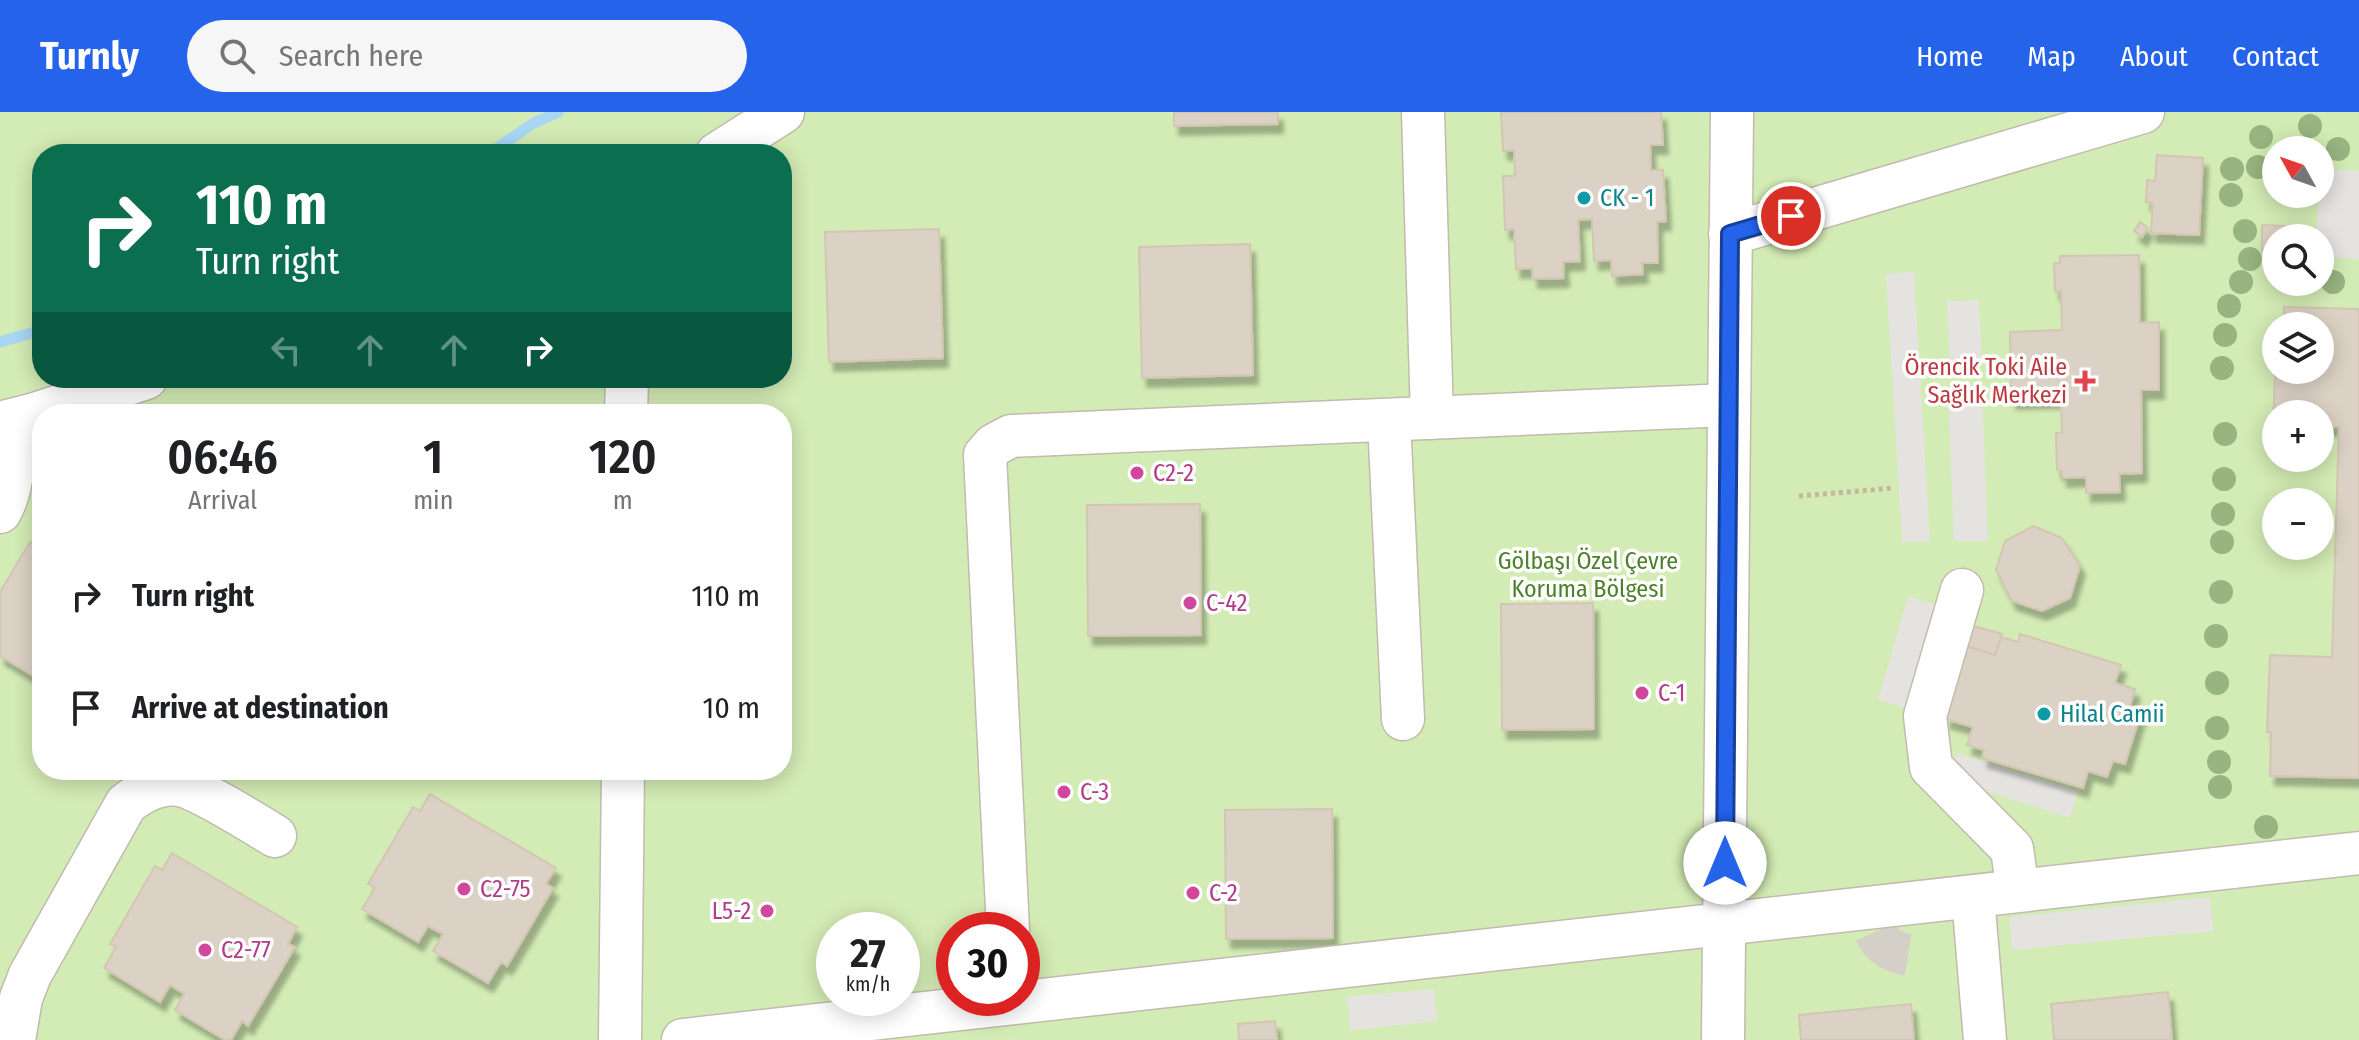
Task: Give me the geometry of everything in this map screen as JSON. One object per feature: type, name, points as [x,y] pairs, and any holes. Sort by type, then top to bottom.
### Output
[{"type":"street","points":[[733,144],[783,112]]},
{"type":"street","points":[[1423,112],[1432,418]]},
{"type":"street","points":[[1723,1040],[1732,112]]},
{"type":"street","points":[[1730,234],[2091,120],[2143,112]]},
{"type":"street","points":[[61,404],[113,388]]},
{"type":"street","points":[[1007,912],[985,455],[994,445],[1011,436],[1729,405]]},
{"type":"street","points":[[0,512],[8,498],[13,462],[6,421],[32,413]]},
{"type":"street","points":[[1389,420],[1403,719]]},
{"type":"street","points":[[1962,590],[1925,716],[1931,767],[2012,849],[2018,891]]},
{"type":"street","points":[[620,1040],[623,780]]},
{"type":"street","points":[[14,1040],[21,998],[30,975],[126,804],[139,793],[156,787],[183,785],[275,836]]},
{"type":"street","points":[[683,1040],[1724,924],[1874,920],[1973,897],[2359,853]]},
{"type":"street","points":[[1973,897],[1985,1040]]},
{"type":"path","points":[[1995,373],[2011,373]]},
{"type":"path","points":[[1799,496],[1894,488]]},
{"type":"green space","name":"Gölbaşı Özel Çevre Koruma Bölgesi","points":[[0,112],[2359,112],[2359,1040],[0,1040]]},
{"type":"shaded area","points":[[2334,170],[2359,171],[2359,259],[2334,258],[2334,224],[2317,224],[2318,208],[2334,208]]},
{"type":"shaded area","points":[[1914,272],[1930,541],[1902,542],[1886,274]]},
{"type":"shaded area","points":[[1979,300],[1982,365],[1950,366],[1947,301]]},
{"type":"shaded area","points":[[1982,392],[1988,541],[1954,541],[1948,393]]},
{"type":"shaded area","points":[[1908,596],[1937,605],[1907,708],[1878,700]]},
{"type":"shaded area","points":[[1957,753],[2078,791],[2070,818],[1948,779]]},
{"type":"shaded area","points":[[2210,897],[2213,931],[2012,950],[2009,917]]},
{"type":"shaded area","points":[[1434,989],[1437,1021],[1350,1030],[1347,997]]},
{"type":"building","points":[[1174,112],[1278,112],[1278,124],[1174,126]]},
{"type":"building","name":"CK - 1","points":[[1501,112],[1661,112],[1663,145],[1650,145],[1651,170],[1663,170],[1666,221],[1657,222],[1658,263],[1642,263],[1643,274],[1612,276],[1611,260],[1594,261],[1592,219],[1578,220],[1580,261],[1563,262],[1564,278],[1533,279],[1532,268],[1516,269],[1514,229],[1505,230],[1503,176],[1515,176],[1514,150],[1503,151]]},
{"type":"building","points":[[2157,155],[2203,158],[2199,235],[2151,233],[2153,203],[2146,202],[2147,180],[2155,181]]},
{"type":"building","points":[[2140,222],[2148,228],[2142,237],[2134,231]]},
{"type":"building","points":[[939,229],[943,358],[829,362],[825,232]]},
{"type":"building","points":[[1250,244],[1253,375],[1142,378],[1139,247]]},
{"type":"building","name":"Örencik Toki Aile Sağlık Merkezi","points":[[2139,255],[2140,323],[2159,322],[2159,390],[2141,390],[2142,473],[2119,474],[2120,492],[2086,493],[2086,477],[2062,478],[2062,471],[2057,470],[2056,433],[2062,432],[2061,399],[2011,400],[2010,332],[2062,330],[2061,291],[2055,291],[2054,263],[2060,263],[2060,256]]},
{"type":"building","points":[[2284,307],[2359,309],[2359,778],[2270,776],[2271,732],[2267,732],[2270,655],[2332,657],[2339,427],[2334,427],[2334,400],[2274,400],[2275,384],[2334,384],[2334,312],[2284,312]]},
{"type":"building","points":[[1200,504],[1201,635],[1088,636],[1087,505]]},
{"type":"building","points":[[2033,526],[2062,538],[2080,566],[2070,598],[2042,611],[2012,601],[1996,570],[2005,541]]},
{"type":"building","points":[[30,542],[32,675],[0,656],[0,592]]},
{"type":"building","points":[[1593,603],[1594,729],[1502,730],[1501,604]]},
{"type":"building","points":[[1967,624],[2002,634],[1995,655],[1960,644]]},
{"type":"building","name":"Hilal Camii","points":[[2020,634],[2121,665],[2115,683],[2135,689],[2130,706],[2142,709],[2125,764],[2113,761],[2107,777],[2088,771],[2083,788],[1982,758],[1984,750],[1967,745],[1973,727],[1945,719],[1967,646],[1995,655],[2001,637],[2018,642]]},
{"type":"building","points":[[430,794],[556,868],[546,884],[553,888],[507,966],[501,962],[488,983],[433,951],[443,934],[428,926],[418,942],[362,909],[375,888],[368,884],[413,807],[420,811]]},
{"type":"building","points":[[1332,809],[1333,938],[1226,939],[1225,810]]},
{"type":"building","points":[[172,853],[297,927],[288,944],[295,947],[248,1026],[242,1021],[231,1040],[225,1040],[175,1010],[184,994],[170,985],[160,1002],[104,968],[116,947],[110,944],[155,866],[162,870]]},
{"type":"building","points":[[2168,992],[2172,1040],[2054,1040],[2051,1004]]},
{"type":"building","points":[[1911,1004],[1914,1040],[1801,1040],[1799,1015]]},
{"type":"building","points":[[1275,1021],[1277,1040],[1239,1040],[1238,1024]]},
{"type":"waterway","points":[[503,144],[534,123],[558,112]]},
{"type":"waterway","points":[[0,342],[32,333]]},
{"type":"tunnel","points":[[1875,932],[1894,951],[1921,956]]},
{"type":"place","name":"CK - 1","points":[[1584,198]]},
{"type":"place","name":"Örencik Toki Aile Sağlık Merkezi","points":[[2085,381]]},
{"type":"place","name":"C2-2","points":[[1137,473]]},
{"type":"place","name":"C-42","points":[[1190,603]]},
{"type":"place","name":"C-1","points":[[1642,693]]},
{"type":"place","name":"Hilal Camii","points":[[2044,714]]},
{"type":"place","name":"C-3","points":[[1064,792]]},
{"type":"place","name":"C2-75","points":[[464,889]]},
{"type":"place","name":"C-2","points":[[1193,893]]},
{"type":"place","name":"L5-2","points":[[767,911]]},
{"type":"place","name":"C2-77","points":[[205,950]]},
{"type":"route","points":[[1725,863],[1730,234],[1791,216]]}]
